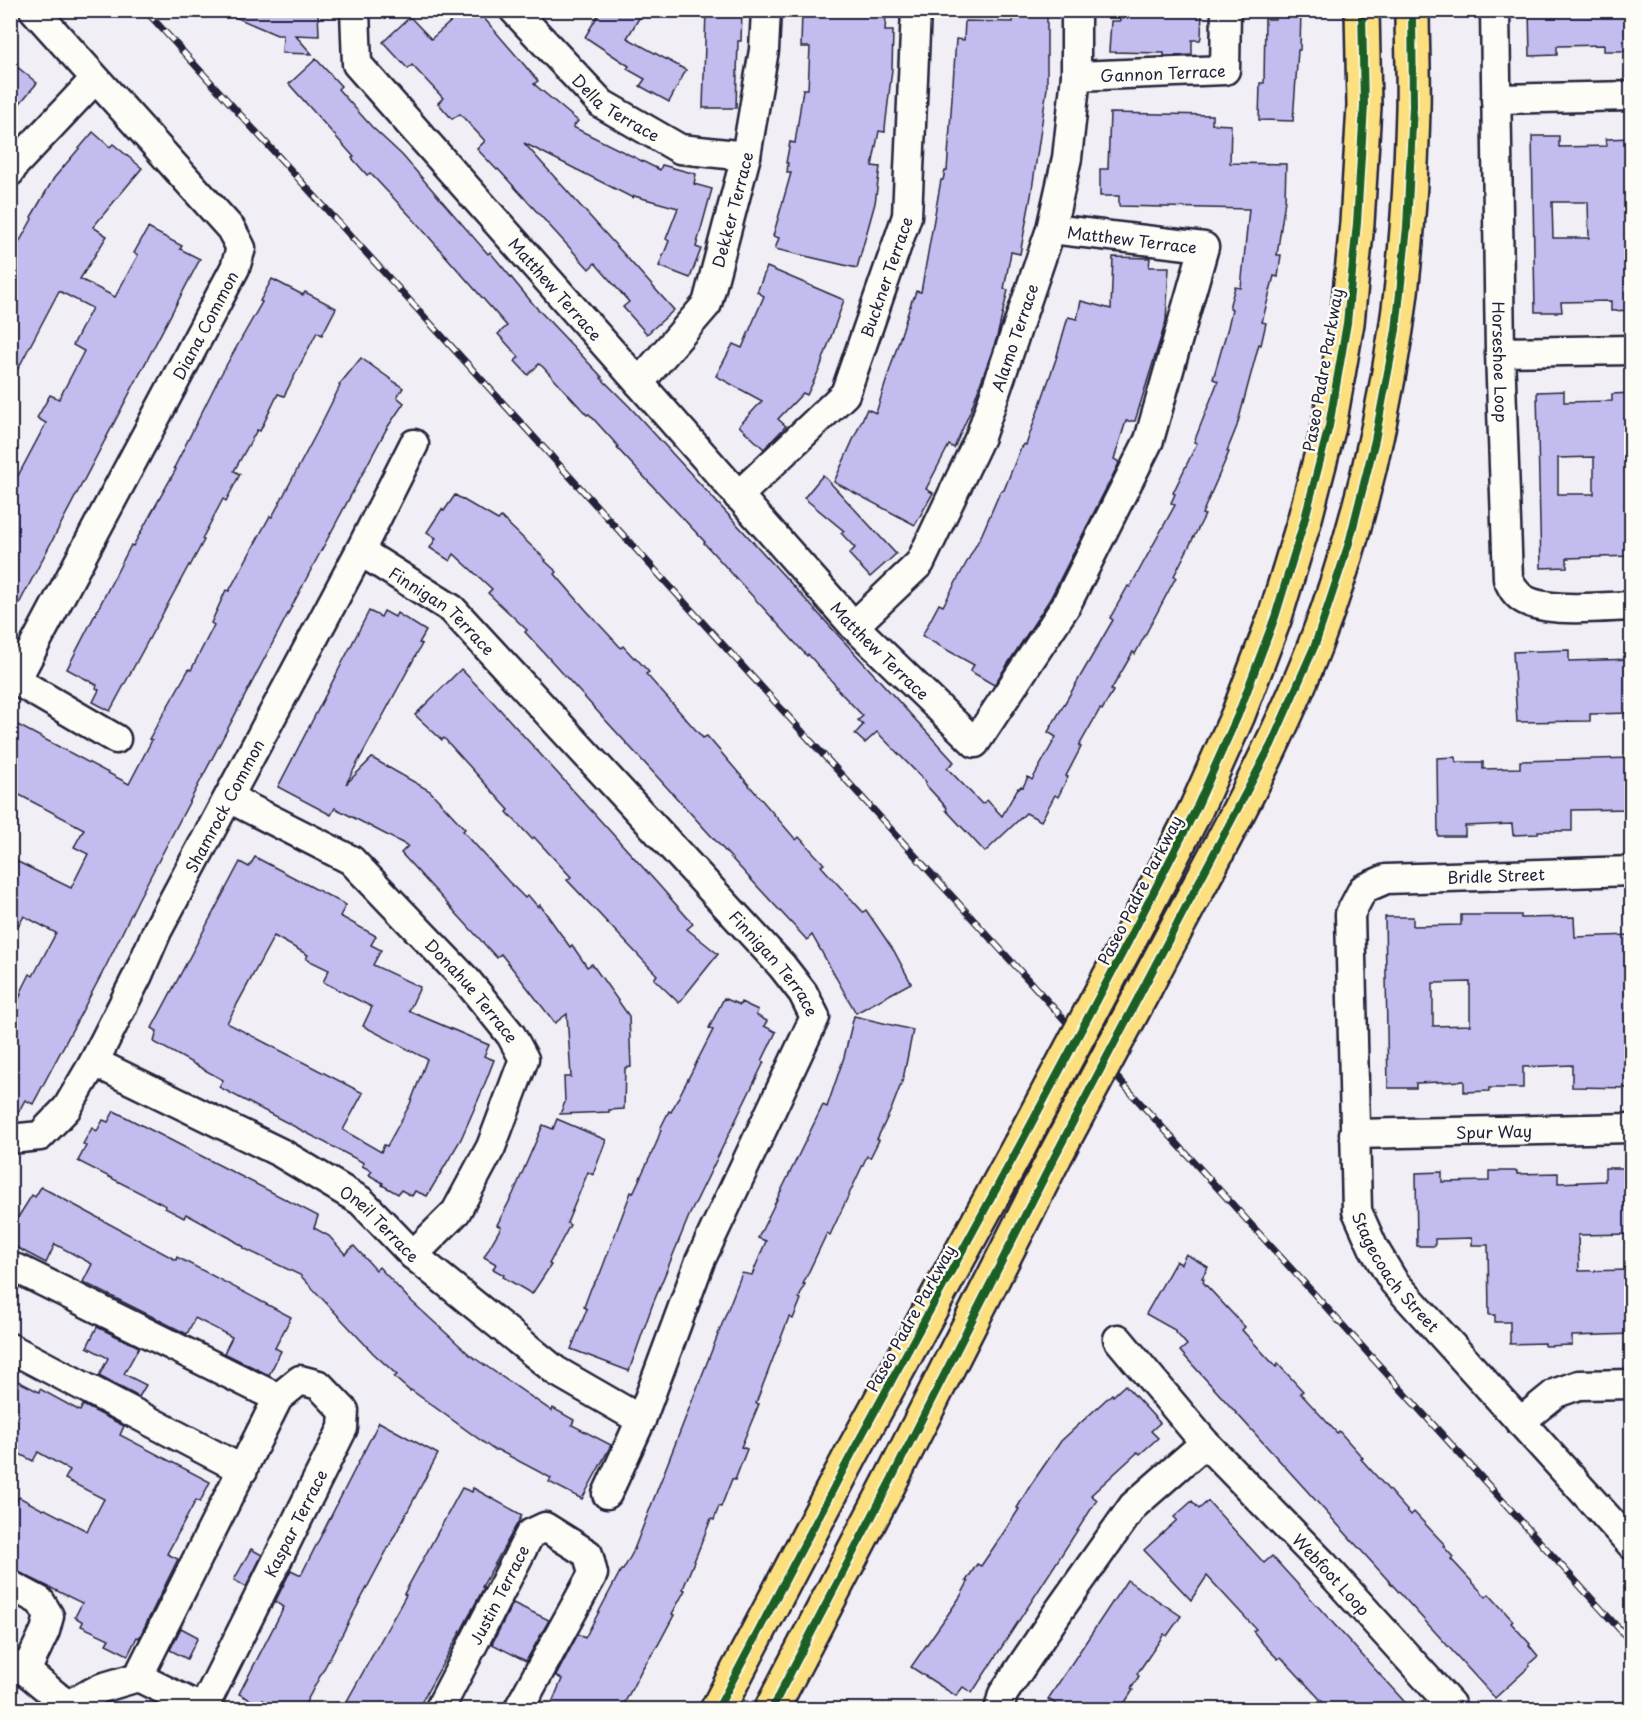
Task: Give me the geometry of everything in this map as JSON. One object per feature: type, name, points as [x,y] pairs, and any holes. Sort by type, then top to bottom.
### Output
[{"type":"main road","name":"Paseo Padre Parkway","points":[[717,1710],[856,1445],[1127,944],[1196,809],[1238,715],[1275,617],[1304,522],[1329,426],[1347,323],[1358,223],[1364,106],[1362,10]]},
{"type":"main road","points":[[771,1710],[892,1478],[1055,1156],[1271,746],[1315,645],[1349,543],[1375,440],[1396,330],[1407,227],[1413,117],[1412,10]]},
{"type":"street","name":"Diana Common","points":[[13,678],[235,268],[240,248],[231,229],[34,10]]},
{"type":"street","name":"Matthew Terrace","points":[[355,10],[357,64],[855,626],[975,743],[1065,607],[1149,440],[1204,247],[1051,229]]},
{"type":"street","name":"Dekker Terrace","points":[[639,383],[707,304],[746,156],[764,50],[766,10]]},
{"type":"street","name":"Buckner Terrace","points":[[738,496],[845,394],[907,216],[916,10]]},
{"type":"street","name":"Alamo Terrace","points":[[855,626],[920,563],[980,438],[1051,229],[1067,158],[1076,76],[1076,10]]},
{"type":"street","name":"Gannon Terrace","points":[[1076,76],[1225,70],[1226,10]]},
{"type":"street","name":"Horseshoe Loop","points":[[1495,10],[1500,352],[1508,579],[1514,592],[1525,601],[1547,608],[1632,606]]},
{"type":"street","name":"Della Terrace","points":[[532,16],[602,104],[680,149],[746,156]]},
{"type":"street","points":[[10,172],[95,79]]},
{"type":"street","points":[[1496,99],[1632,96]]},
{"type":"street","points":[[1500,352],[1632,350]]},
{"type":"street","name":"Shamrock Common","points":[[10,1139],[39,1136],[67,1108],[94,1062],[158,931],[360,551],[414,444]]},
{"type":"street","name":"Finnigan Terrace","points":[[360,551],[452,609],[782,966],[803,993],[815,1017],[700,1261],[641,1420],[607,1494]]},
{"type":"street","points":[[13,678],[116,739]]},
{"type":"street","name":"Donahue Terrace","points":[[229,798],[351,860],[468,982],[511,1035],[524,1059],[491,1147],[456,1212],[413,1255]]},
{"type":"street","name":"Bridle Street","points":[[1363,889],[1386,879],[1632,871]]},
{"type":"street","name":"Stagecoach Street","points":[[1363,889],[1350,914],[1357,1211],[1378,1256],[1394,1282],[1632,1545]]},
{"type":"street","name":"Oneil Terrace","points":[[94,1062],[281,1153],[361,1201],[413,1255],[556,1371],[641,1420]]},
{"type":"street","name":"Spur Way","points":[[1354,1134],[1632,1128]]},
{"type":"street","points":[[10,1267],[278,1398]]},
{"type":"street","name":"Webfoot Loop","points":[[1118,1340],[1205,1443],[1324,1565],[1453,1710]]},
{"type":"street","points":[[10,1348],[243,1470]]},
{"type":"street","name":"Kaspar Terrace","points":[[138,1677],[278,1398],[300,1380],[319,1385],[344,1411],[343,1428],[204,1709]]},
{"type":"street","points":[[1520,1422],[1556,1393],[1579,1385],[1632,1384]]},
{"type":"street","points":[[999,1710],[1003,1694],[1133,1506],[1205,1443]]},
{"type":"street","name":"Justin Terrace","points":[[439,1710],[530,1534],[545,1527],[588,1554],[592,1574],[518,1710]]},
{"type":"street","points":[[10,1586],[40,1600],[49,1616],[45,1630],[18,1668],[65,1707],[101,1688],[138,1677],[204,1709]]},
{"type":"building","points":[[219,10],[318,10],[319,36],[295,35],[312,54],[282,53],[283,35],[277,35]]},
{"type":"building","points":[[464,10],[477,10],[538,81],[534,84],[578,121],[573,127],[660,170],[662,165],[696,174],[694,184],[712,189],[696,247],[701,249],[690,278],[659,266],[678,208],[634,196],[633,198],[524,143],[674,310],[647,334],[623,307],[629,302],[595,263],[589,269],[477,149],[485,141],[460,114],[452,119],[438,103],[443,98],[412,65],[408,69],[383,42],[410,17],[431,39]]},
{"type":"building","points":[[601,10],[644,10],[627,38],[686,70],[669,102],[640,86],[645,79],[627,69],[629,66],[585,37]]},
{"type":"building","points":[[706,10],[742,10],[741,41],[738,41],[736,108],[703,108]]},
{"type":"building","points":[[1120,10],[1202,10],[1200,40],[1192,40],[1192,55],[1164,56],[1164,53],[1109,52],[1111,21],[1120,21]]},
{"type":"building","points":[[1276,10],[1301,10],[1300,50],[1298,50],[1293,121],[1259,120],[1260,83],[1264,83],[1265,19],[1275,19]]},
{"type":"building","points":[[1529,10],[1630,10],[1631,51],[1604,51],[1604,45],[1557,46],[1557,55],[1530,56]]},
{"type":"building","points":[[802,11],[886,14],[885,31],[893,31],[892,69],[885,132],[879,131],[872,166],[880,167],[875,203],[857,268],[775,249],[779,238],[773,236],[791,173],[787,173],[788,163],[786,163],[790,142],[795,143],[803,89],[808,89],[810,47],[801,47]]},
{"type":"building","points":[[1013,16],[1047,17],[1047,88],[1020,254],[1011,252],[1004,289],[1008,290],[997,337],[970,412],[954,448],[949,445],[926,489],[933,493],[915,525],[834,482],[867,409],[876,413],[912,300],[916,291],[921,292],[941,180],[947,171],[956,39],[964,40],[965,21],[1013,22]]},
{"type":"building","points":[[316,59],[341,86],[338,89],[372,127],[402,155],[488,254],[490,252],[534,305],[954,762],[947,768],[982,804],[987,800],[1002,816],[1018,788],[1023,787],[1028,777],[1032,780],[1056,737],[1048,732],[1113,620],[1110,618],[1128,586],[1130,587],[1175,505],[1171,503],[1175,494],[1173,493],[1197,443],[1194,442],[1218,381],[1213,379],[1228,327],[1232,309],[1230,304],[1235,287],[1241,288],[1249,209],[1119,206],[1119,196],[1100,196],[1100,169],[1108,169],[1110,113],[1212,115],[1212,124],[1231,125],[1230,163],[1286,164],[1285,200],[1277,255],[1281,255],[1278,277],[1274,276],[1262,322],[1266,323],[1261,345],[1259,344],[1237,426],[1227,451],[1229,452],[1202,514],[1205,515],[1174,576],[1176,577],[1135,654],[1133,652],[1111,690],[1113,691],[1079,746],[1081,747],[1058,797],[1055,795],[1041,821],[1026,813],[985,852],[946,810],[947,808],[925,784],[926,782],[877,732],[865,743],[855,734],[863,725],[858,720],[863,716],[617,448],[618,446],[589,414],[587,415],[543,367],[539,364],[528,375],[515,361],[519,357],[498,334],[507,326],[414,220],[370,173],[367,175],[352,158],[354,157],[289,84]]},
{"type":"building","points":[[10,61],[37,83],[10,115]]},
{"type":"building","points":[[93,132],[110,147],[113,144],[142,168],[93,227],[107,236],[80,279],[115,297],[138,255],[134,253],[148,228],[182,246],[180,249],[200,259],[10,621],[10,491],[46,423],[37,418],[50,395],[59,399],[84,351],[73,345],[92,308],[59,291],[10,384],[10,259],[54,178]]},
{"type":"building","points":[[1532,136],[1559,136],[1559,147],[1607,146],[1606,139],[1632,138],[1632,310],[1611,311],[1611,301],[1561,302],[1562,312],[1535,312]],"holes":[[[1552,202],[1588,202],[1589,238],[1553,238]]]},
{"type":"building","points":[[1113,257],[1150,258],[1149,267],[1169,267],[1166,321],[1135,421],[1126,421],[1114,459],[1119,462],[1118,465],[1050,599],[994,685],[970,671],[974,665],[922,636],[939,604],[943,606],[982,534],[1000,492],[1004,490],[1021,447],[1026,445],[1068,317],[1077,319],[1081,301],[1111,309]]},
{"type":"building","points":[[767,267],[844,300],[820,368],[807,395],[803,393],[778,419],[786,426],[764,449],[739,426],[762,401],[716,376],[733,344],[742,348],[764,296],[757,292]]},
{"type":"building","points":[[272,279],[336,308],[322,335],[317,332],[284,396],[278,394],[260,431],[257,430],[234,471],[240,474],[226,501],[223,499],[202,539],[204,540],[110,711],[93,702],[99,690],[96,688],[97,685],[67,669],[131,545],[133,546],[176,469],[174,468],[219,378],[262,302],[260,301]]},
{"type":"building","points":[[361,358],[403,388],[397,397],[404,403],[387,428],[313,566],[33,1104],[25,1100],[13,1122],[10,1122],[10,1023],[18,1010],[14,1008],[30,974],[33,976],[56,933],[24,916],[10,940],[10,858],[71,888],[88,854],[74,847],[84,829],[10,790],[10,742],[18,725],[129,784],[152,740],[149,739],[189,669],[191,670],[214,625],[211,623],[226,590],[229,591],[270,516],[272,517],[339,385]]},
{"type":"building","points":[[1564,391],[1564,402],[1612,401],[1612,394],[1632,393],[1632,556],[1567,558],[1567,567],[1541,568],[1537,392]],"holes":[[[1594,457],[1594,494],[1558,494],[1558,458]]]},
{"type":"building","points":[[823,475],[896,554],[870,577],[849,554],[855,548],[841,533],[844,531],[804,498]]},
{"type":"building","points":[[455,495],[498,520],[501,517],[546,560],[586,610],[621,648],[623,646],[649,672],[646,674],[703,738],[707,736],[796,840],[799,837],[824,864],[821,866],[863,912],[866,910],[894,951],[911,983],[856,1013],[812,935],[807,940],[745,873],[525,632],[527,630],[488,593],[492,589],[454,554],[450,561],[430,548],[436,538],[427,532],[442,509],[444,511]]},
{"type":"building","points":[[369,611],[381,617],[384,611],[395,617],[397,613],[426,631],[419,643],[422,644],[346,784],[372,758],[430,791],[508,881],[525,898],[528,895],[538,907],[540,905],[587,967],[592,964],[629,1016],[631,1067],[625,1068],[624,1109],[609,1110],[609,1112],[560,1114],[565,1102],[564,1077],[571,1077],[567,1014],[555,1023],[501,954],[497,958],[401,853],[408,846],[335,808],[331,815],[278,787]]},
{"type":"building","points":[[1569,650],[1569,661],[1632,659],[1632,713],[1590,714],[1590,721],[1517,722],[1513,652]]},
{"type":"building","points":[[461,669],[693,924],[687,929],[718,954],[679,1003],[654,979],[657,975],[567,880],[571,877],[507,812],[509,810],[444,738],[442,740],[415,715]]},
{"type":"building","points":[[1455,757],[1456,762],[1483,762],[1483,769],[1520,768],[1520,761],[1632,758],[1632,809],[1572,810],[1572,831],[1538,831],[1538,834],[1513,835],[1512,824],[1465,826],[1465,836],[1438,836],[1437,758]]},
{"type":"building","points":[[255,857],[346,905],[340,916],[376,936],[371,945],[381,950],[373,965],[420,987],[409,1011],[489,1045],[484,1056],[494,1060],[482,1091],[461,1139],[427,1196],[415,1191],[412,1196],[401,1190],[398,1194],[382,1185],[383,1183],[369,1175],[372,1171],[362,1166],[364,1163],[219,1087],[223,1080],[154,1042],[157,1031],[152,1028],[240,862],[249,867]],"holes":[[[274,936],[308,955],[306,959],[329,970],[323,982],[372,1007],[363,1026],[427,1059],[410,1104],[387,1146],[384,1145],[381,1152],[343,1130],[363,1093],[227,1023]]]},
{"type":"building","points":[[1461,915],[1521,915],[1521,918],[1574,917],[1575,937],[1632,935],[1632,1088],[1572,1087],[1572,1065],[1523,1067],[1523,1088],[1489,1088],[1489,1091],[1464,1092],[1464,1081],[1416,1083],[1416,1088],[1388,1088],[1385,917],[1413,917],[1413,926],[1461,925]],"holes":[[[1470,982],[1470,1025],[1433,1026],[1433,983]]]},
{"type":"building","points":[[724,998],[740,1005],[741,1002],[758,1010],[756,1015],[767,1021],[764,1026],[776,1032],[762,1061],[764,1062],[689,1216],[652,1306],[629,1371],[571,1349],[587,1309],[584,1307],[591,1288],[600,1274],[631,1192],[633,1193],[656,1144],[669,1111],[671,1112],[713,1030],[709,1028]]},
{"type":"building","points":[[854,1016],[913,1030],[903,1079],[877,1139],[879,1140],[870,1158],[867,1156],[830,1235],[827,1233],[803,1284],[805,1284],[799,1298],[801,1299],[793,1319],[789,1317],[756,1403],[759,1404],[741,1447],[747,1449],[735,1480],[732,1479],[714,1520],[711,1519],[683,1589],[685,1590],[672,1614],[674,1615],[621,1710],[549,1710],[562,1679],[556,1676],[578,1634],[585,1638],[633,1552],[742,1273],[752,1275],[766,1241],[758,1238],[823,1105],[827,1107],[844,1057]]},
{"type":"building","points":[[114,1111],[318,1216],[314,1228],[329,1236],[345,1254],[354,1246],[376,1270],[379,1267],[409,1299],[470,1355],[552,1411],[553,1408],[574,1420],[572,1425],[611,1445],[582,1499],[549,1482],[551,1478],[494,1450],[410,1391],[394,1377],[397,1375],[373,1353],[300,1275],[243,1248],[230,1238],[186,1214],[184,1218],[165,1208],[166,1206],[78,1161],[86,1146],[83,1144],[92,1128],[97,1131],[103,1120],[108,1122]]},
{"type":"building","points":[[557,1119],[606,1140],[593,1175],[588,1172],[567,1223],[570,1225],[549,1264],[551,1265],[532,1294],[503,1277],[504,1275],[493,1269],[496,1264],[484,1257],[501,1227],[497,1225],[543,1125],[553,1129]]},
{"type":"building","points":[[1605,1168],[1631,1168],[1632,1234],[1578,1235],[1579,1271],[1632,1270],[1632,1334],[1572,1336],[1572,1345],[1510,1344],[1510,1322],[1495,1322],[1495,1315],[1489,1315],[1488,1245],[1472,1245],[1472,1238],[1435,1239],[1435,1246],[1417,1246],[1416,1173],[1442,1172],[1442,1182],[1489,1181],[1489,1171],[1517,1171],[1517,1174],[1558,1173],[1558,1183],[1605,1181]]},
{"type":"building","points":[[41,1187],[176,1260],[177,1257],[291,1317],[275,1348],[281,1351],[269,1375],[224,1353],[232,1337],[195,1318],[187,1334],[83,1282],[92,1264],[55,1244],[46,1263],[10,1244],[10,1230],[32,1195],[35,1197]]},
{"type":"building","points":[[1186,1254],[1208,1267],[1202,1278],[1203,1282],[1245,1327],[1242,1330],[1276,1367],[1278,1364],[1303,1391],[1300,1393],[1337,1433],[1339,1431],[1411,1515],[1414,1512],[1445,1545],[1443,1546],[1453,1557],[1451,1559],[1486,1597],[1489,1594],[1530,1644],[1538,1656],[1495,1698],[1180,1351],[1187,1345],[1173,1329],[1146,1314],[1176,1261],[1181,1264]]},
{"type":"building","points":[[97,1327],[139,1347],[124,1374],[146,1385],[139,1397],[99,1376],[108,1358],[87,1347]]},
{"type":"building","points":[[10,1377],[39,1392],[40,1389],[80,1411],[83,1405],[124,1426],[120,1435],[210,1482],[200,1502],[196,1500],[167,1554],[178,1559],[139,1638],[137,1637],[128,1655],[106,1644],[109,1639],[81,1626],[83,1622],[75,1617],[82,1603],[10,1568],[10,1512],[19,1497],[87,1531],[104,1499],[65,1479],[70,1470],[38,1452],[33,1461],[10,1449]]},
{"type":"building","points":[[1125,1385],[1160,1423],[1151,1431],[1158,1438],[1140,1454],[1138,1452],[1091,1495],[1097,1500],[972,1693],[963,1687],[956,1696],[911,1667],[960,1597],[968,1582],[966,1581],[977,1564],[981,1566],[1002,1535],[1019,1509],[1017,1508],[1030,1486],[1061,1441]]},
{"type":"building","points":[[379,1422],[438,1454],[302,1710],[281,1710],[263,1700],[260,1705],[239,1694],[284,1607],[275,1602],[291,1570],[301,1575]]},
{"type":"building","points":[[462,1488],[472,1492],[473,1488],[522,1515],[482,1587],[484,1587],[462,1629],[417,1710],[342,1710],[406,1595],[404,1594]]},
{"type":"building","points":[[1192,1501],[1199,1509],[1208,1501],[1264,1563],[1272,1556],[1412,1710],[1330,1710],[1281,1657],[1278,1659],[1264,1645],[1253,1631],[1256,1629],[1207,1576],[1191,1600],[1144,1550],[1177,1520],[1174,1517]]},
{"type":"building","points":[[251,1549],[262,1555],[246,1587],[234,1580]]},
{"type":"building","points":[[1127,1580],[1181,1616],[1167,1636],[1164,1634],[1137,1674],[1139,1676],[1131,1689],[1133,1690],[1120,1710],[1065,1710],[1048,1699]]},
{"type":"building","points":[[513,1603],[549,1620],[526,1661],[492,1644]]},
{"type":"building","points":[[181,1628],[198,1637],[187,1659],[170,1650]]},
{"type":"railway","points":[[145,10],[1632,1643]]},
{"type":"cycle path","points":[[717,1710],[851,1455],[1127,944],[1196,809],[1238,715],[1275,617],[1304,522],[1329,426],[1347,323],[1357,223],[1364,106],[1362,10]]},
{"type":"cycle path","points":[[771,1710],[892,1478],[1055,1156],[1271,745],[1315,645],[1349,543],[1375,440],[1396,330],[1407,227],[1413,106],[1412,10]]}]
